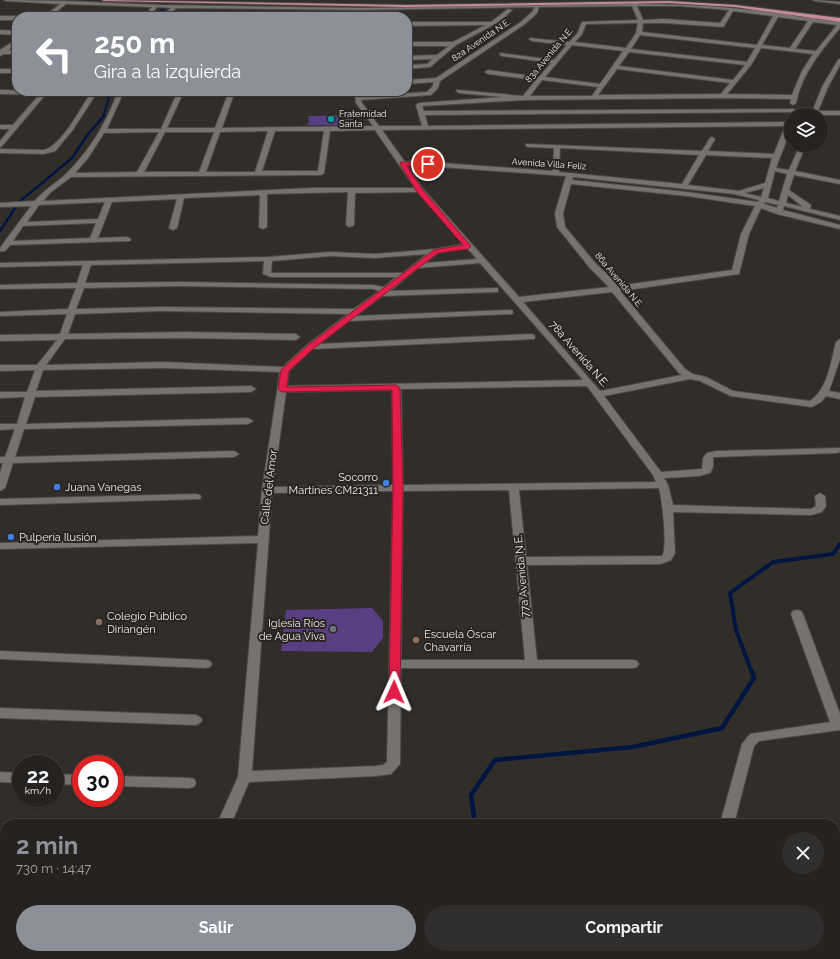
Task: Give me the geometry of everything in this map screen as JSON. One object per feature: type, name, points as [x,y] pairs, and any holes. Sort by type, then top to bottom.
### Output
[{"type":"main road","points":[[104,0],[160,5]]},
{"type":"main road","points":[[204,0],[239,3],[407,6],[635,3]]},
{"type":"main road","points":[[331,0],[380,3]]},
{"type":"main road","points":[[239,3],[432,4],[520,0]]},
{"type":"main road","points":[[701,0],[840,16]]},
{"type":"main road","points":[[736,4],[812,18],[840,20]]},
{"type":"main road","points":[[823,18],[827,16],[840,16]]},
{"type":"street","points":[[6,0],[160,5],[239,3],[262,10],[362,11],[635,3],[679,5],[736,4],[777,14],[812,18],[840,24],[811,61],[794,97],[793,108]]},
{"type":"street","points":[[815,0],[840,3]]},
{"type":"street","points":[[53,12],[65,2]]},
{"type":"street","points":[[594,97],[639,33],[641,22],[635,3]]},
{"type":"street","points":[[641,22],[665,21],[722,25],[736,4]]},
{"type":"street","points":[[152,12],[160,5]]},
{"type":"street","points":[[167,12],[172,5]]},
{"type":"street","name":"82a Avenida N.E.","points":[[437,80],[523,23],[535,12],[537,6]]},
{"type":"street","points":[[412,67],[428,66],[454,44],[500,19],[510,10]]},
{"type":"street","points":[[723,96],[749,64],[777,14]]},
{"type":"street","points":[[0,18],[12,18]]},
{"type":"street","points":[[792,50],[812,18]]},
{"type":"street","name":"83a Avenida N.E.","points":[[525,98],[572,44],[584,23],[641,22]]},
{"type":"street","points":[[412,24],[492,23]]},
{"type":"street","points":[[0,32],[12,32]]},
{"type":"street","points":[[639,33],[817,53]]},
{"type":"street","points":[[532,39],[749,64]]},
{"type":"street","points":[[1,52],[12,44]]},
{"type":"street","points":[[412,44],[454,44]]},
{"type":"street","points":[[1,52],[12,52]]},
{"type":"street","points":[[502,54],[556,62]]},
{"type":"street","points":[[412,58],[438,57]]},
{"type":"street","points":[[817,108],[830,75],[840,61]]},
{"type":"street","points":[[614,68],[735,82]]},
{"type":"street","points":[[0,71],[12,72]]},
{"type":"street","points":[[488,72],[601,86]]},
{"type":"street","points":[[412,82],[437,80],[435,88],[429,94],[412,96]]},
{"type":"street","points":[[459,91],[525,98]]},
{"type":"street","points":[[0,92],[12,92]]},
{"type":"street","points":[[0,145],[40,96]]},
{"type":"street","points":[[0,151],[44,152],[54,150],[70,130],[91,96]]},
{"type":"street","points":[[3,249],[46,193],[69,175],[103,131],[117,105],[120,96]]},
{"type":"street","points":[[140,174],[163,131],[179,96]]},
{"type":"street","points":[[202,173],[230,96]]},
{"type":"street","points":[[358,98],[403,96]]},
{"type":"street","points":[[426,128],[419,105],[421,104],[525,98],[648,96],[794,97]]},
{"type":"street","points":[[648,96],[665,125]]},
{"type":"street","name":"78a Avenida N.E.","points":[[358,98],[359,103],[420,190],[480,260],[590,383],[661,480]]},
{"type":"street","points":[[421,113],[657,111],[784,113]]},
{"type":"street","points":[[828,113],[840,113]]},
{"type":"street","points":[[103,131],[784,124]]},
{"type":"street","points":[[0,127],[14,127]]},
{"type":"street","points":[[69,175],[321,173],[327,129]]},
{"type":"street","points":[[258,173],[272,130]]},
{"type":"street","points":[[516,300],[615,289],[736,272],[750,222],[762,202],[776,156],[784,138]]},
{"type":"street","points":[[684,186],[712,139]]},
{"type":"street","points":[[528,145],[776,156]]},
{"type":"street","points":[[556,173],[557,146]]},
{"type":"street","points":[[780,212],[785,190],[800,152]]},
{"type":"street","name":"Avenida Villa Feliz","points":[[403,164],[556,173],[569,178],[684,186],[728,191],[762,202],[780,212],[840,227]]},
{"type":"street","points":[[773,169],[840,182]]},
{"type":"street","points":[[569,178],[687,194],[762,202]]},
{"type":"street","name":"86a Avenida N.E.","points":[[569,178],[559,213],[560,227],[615,289],[682,371],[690,376],[703,379],[731,393],[812,404],[818,401],[825,393]]},
{"type":"street","points":[[728,191],[752,190],[768,184]]},
{"type":"street","name":"Avenida Villa Feliz","points":[[693,187],[762,202],[781,203],[840,218]]},
{"type":"street","points":[[350,225],[352,189]]},
{"type":"street","points":[[1,205],[264,192],[352,189],[400,192],[420,190]]},
{"type":"street","points":[[785,190],[800,202],[819,212]]},
{"type":"street","points":[[263,227],[264,192]]},
{"type":"street","points":[[173,228],[181,196]]},
{"type":"street","points":[[93,240],[109,200]]},
{"type":"street","points":[[23,224],[101,221]]},
{"type":"street","points":[[8,243],[128,239]]},
{"type":"street","points":[[0,265],[268,259],[330,254],[375,256],[436,251],[468,246]]},
{"type":"street","points":[[0,368],[163,366],[285,370],[310,348],[436,251]]},
{"type":"street","points":[[268,259],[267,274],[270,275],[406,275]]},
{"type":"street","points":[[418,266],[480,260]]},
{"type":"street","points":[[0,488],[5,460],[20,426],[40,367],[63,337],[88,263]]},
{"type":"street","points":[[0,287],[81,285],[256,285],[373,287],[383,292],[495,290]]},
{"type":"street","points":[[0,314],[162,309],[357,312]]},
{"type":"street","points":[[347,319],[509,312]]},
{"type":"street","points":[[0,338],[186,335],[296,336]]},
{"type":"street","points":[[310,348],[531,337]]},
{"type":"street","points":[[840,342],[825,393],[840,396]]},
{"type":"street","name":"Calle del Amor","points":[[226,819],[245,777],[267,490],[285,370]]},
{"type":"street","points":[[598,394],[690,376]]},
{"type":"street","points":[[282,389],[396,388],[590,383]]},
{"type":"street","points":[[0,395],[251,388]]},
{"type":"street","points":[[245,777],[386,770],[393,764],[398,488],[396,388]]},
{"type":"street","points":[[0,427],[248,421]]},
{"type":"street","points":[[267,490],[514,487],[661,480],[706,471],[708,467],[708,458],[710,455],[836,450]]},
{"type":"street","points":[[5,460],[234,454]]},
{"type":"street","points":[[521,561],[661,560],[669,555],[669,508],[661,480]]},
{"type":"street","name":"77a Avenida N.E.","points":[[514,487],[531,664]]},
{"type":"street","points":[[669,508],[690,510],[811,512],[818,510],[821,506],[820,496]]},
{"type":"street","points":[[0,502],[196,497]]},
{"type":"street","points":[[0,546],[263,539]]},
{"type":"street","points":[[728,819],[748,744],[755,737],[839,725],[797,614]]},
{"type":"street","points":[[0,655],[206,664]]},
{"type":"street","points":[[395,664],[633,664]]},
{"type":"street","points":[[0,713],[196,720]]},
{"type":"street","points":[[0,777],[12,778]]},
{"type":"street","points":[[124,781],[189,783]]},
{"type":"building","name":"Fraternidad Santa","points":[[353,115],[353,125],[307,125],[309,121],[308,116]]},
{"type":"building","name":"Iglesia Ríos de Agua Viva","points":[[372,608],[383,621],[383,638],[372,652],[281,651],[286,610]]},
{"type":"waterway","points":[[161,12],[165,7],[166,0]]},
{"type":"waterway","points":[[103,117],[109,96]]},
{"type":"waterway","points":[[0,231],[19,202],[72,158],[88,134],[104,116]]},
{"type":"waterway","points":[[752,673],[736,630],[730,593],[773,562],[833,554],[840,544]]},
{"type":"waterway","points":[[474,819],[471,795],[495,760],[633,747],[722,728],[754,678],[752,672]]},
{"type":"place","name":"Fraternidad Santa","points":[[331,119]]},
{"type":"place","name":"Socorro Martines CM21311","points":[[386,483]]},
{"type":"place","name":"Juana Vanegas","points":[[57,487]]},
{"type":"place","name":"Pulpería Ilusión","points":[[11,537]]},
{"type":"place","name":"Colegio Público Diriangén","points":[[99,622]]},
{"type":"place","name":"Iglesia Ríos de Agua Viva","points":[[333,629]]},
{"type":"place","name":"Escuela Óscar Chavarría","points":[[416,640]]},
{"type":"route","points":[[394,692],[398,488],[396,388],[282,389],[285,370],[299,357],[436,251],[468,246],[420,190],[403,164],[428,164]]}]
